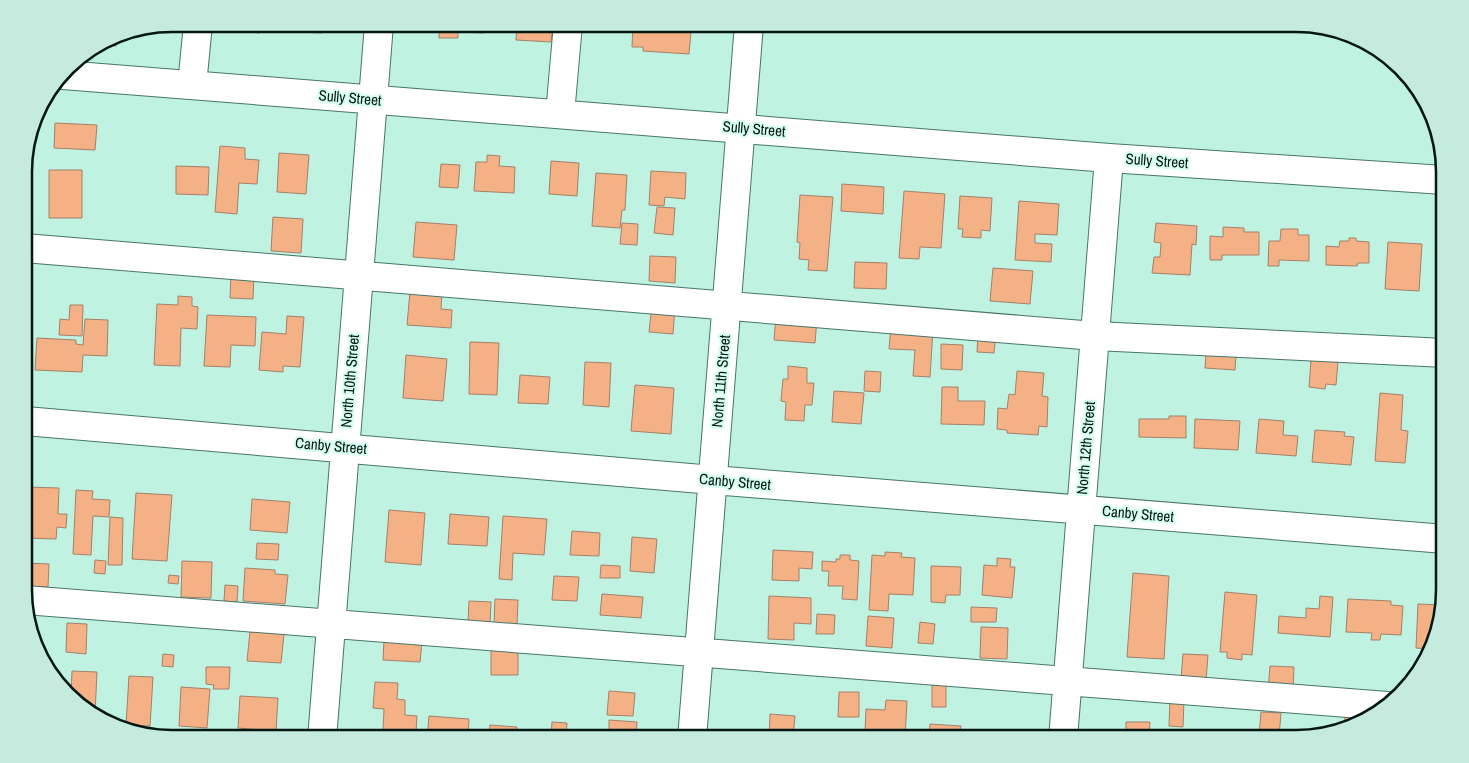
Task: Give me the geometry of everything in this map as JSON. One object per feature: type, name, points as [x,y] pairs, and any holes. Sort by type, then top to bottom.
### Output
[{"type":"street","points":[[192,85],[197,32]]},
{"type":"street","name":"North 10th Street","points":[[323,730],[378,32]]},
{"type":"street","points":[[560,114],[567,32]]},
{"type":"street","name":"North 11th Street","points":[[693,730],[748,32]]},
{"type":"street","name":"Sully Street","points":[[71,76],[1110,158],[1436,179]]},
{"type":"street","name":"North 12th Street","points":[[1064,730],[1110,158]]},
{"type":"street","points":[[33,249],[1095,336],[1436,353]]},
{"type":"street","name":"Canby Street","points":[[33,422],[713,480],[1436,537]]},
{"type":"street","points":[[34,601],[1376,705]]},
{"type":"building","points":[[439,32],[458,32],[458,38],[439,38]]},
{"type":"building","points":[[516,32],[552,32],[551,42],[516,40]]},
{"type":"building","points":[[633,32],[691,32],[689,54],[643,51],[643,47],[632,47]]},
{"type":"building","points":[[55,123],[97,125],[95,150],[54,148]]},
{"type":"building","points":[[220,146],[245,148],[245,159],[259,160],[257,184],[239,183],[237,214],[215,212]]},
{"type":"building","points":[[279,153],[309,155],[306,194],[277,192]]},
{"type":"building","points":[[487,155],[500,156],[499,166],[515,167],[514,193],[474,191],[476,162],[487,162]]},
{"type":"building","points":[[551,161],[579,163],[577,196],[549,194]]},
{"type":"building","points":[[441,164],[460,165],[458,188],[439,187]]},
{"type":"building","points":[[176,166],[209,167],[208,195],[176,194]]},
{"type":"building","points":[[49,170],[82,170],[82,218],[49,218]]},
{"type":"building","points":[[651,171],[686,173],[685,199],[665,197],[664,206],[649,205]]},
{"type":"building","points":[[596,173],[627,175],[625,210],[622,210],[620,228],[592,226]]},
{"type":"building","points":[[842,184],[884,187],[883,214],[841,211]]},
{"type":"building","points":[[904,191],[945,194],[941,248],[920,247],[919,259],[899,258]]},
{"type":"building","points":[[800,195],[833,197],[827,271],[808,270],[809,260],[799,259],[800,243],[797,242]]},
{"type":"building","points":[[960,196],[992,198],[990,231],[981,230],[981,238],[962,237],[963,229],[958,229]]},
{"type":"building","points":[[1019,201],[1059,204],[1057,235],[1035,234],[1035,243],[1052,244],[1051,262],[1015,260]]},
{"type":"building","points":[[657,207],[675,208],[673,235],[654,233]]},
{"type":"building","points":[[273,217],[303,219],[301,253],[271,251]]},
{"type":"building","points":[[416,222],[457,225],[454,260],[413,257]]},
{"type":"building","points":[[622,223],[638,224],[637,245],[620,244]]},
{"type":"building","points":[[1156,223],[1197,226],[1196,245],[1192,244],[1190,275],[1152,273],[1154,257],[1160,257],[1161,243],[1154,242]]},
{"type":"building","points":[[1223,227],[1244,228],[1244,232],[1259,232],[1259,255],[1222,255],[1222,260],[1210,260],[1210,236],[1223,237]]},
{"type":"building","points":[[1281,229],[1298,229],[1298,235],[1309,235],[1309,261],[1279,260],[1279,266],[1268,266],[1269,241],[1280,241]]},
{"type":"building","points":[[1349,238],[1356,238],[1356,241],[1369,242],[1369,263],[1358,263],[1357,266],[1326,265],[1326,246],[1339,247],[1340,241],[1349,241]]},
{"type":"building","points":[[1388,242],[1422,244],[1419,291],[1385,289]]},
{"type":"building","points":[[650,256],[676,257],[675,283],[649,281]]},
{"type":"building","points":[[855,262],[887,263],[886,289],[854,288]]},
{"type":"building","points":[[993,268],[1033,271],[1030,304],[990,301]]},
{"type":"building","points":[[231,274],[254,275],[253,299],[230,298]]},
{"type":"building","points":[[410,291],[442,293],[441,309],[452,310],[451,328],[407,325]]},
{"type":"building","points":[[178,296],[192,297],[192,306],[198,307],[197,329],[181,328],[180,366],[154,365],[157,304],[178,305]]},
{"type":"building","points":[[70,305],[83,305],[82,336],[59,335],[60,319],[69,320]]},
{"type":"building","points":[[652,305],[675,307],[673,334],[649,332]]},
{"type":"building","points":[[207,315],[256,317],[255,346],[231,345],[230,367],[204,366]]},
{"type":"building","points":[[287,316],[304,317],[300,367],[283,366],[283,372],[259,370],[262,332],[286,334]]},
{"type":"building","points":[[776,316],[817,319],[815,343],[774,340]]},
{"type":"building","points":[[85,319],[108,320],[107,356],[83,355],[82,372],[35,370],[37,338],[76,340],[76,344],[83,345]]},
{"type":"building","points":[[891,326],[933,329],[930,377],[913,376],[915,350],[889,349]]},
{"type":"building","points":[[978,332],[996,333],[994,353],[977,352]]},
{"type":"building","points":[[470,342],[499,343],[497,395],[469,394]]},
{"type":"building","points":[[941,344],[963,345],[962,370],[941,369]]},
{"type":"building","points":[[1206,353],[1236,355],[1235,370],[1205,368]]},
{"type":"building","points":[[406,355],[447,359],[443,401],[403,398]]},
{"type":"building","points":[[1311,360],[1338,362],[1336,385],[1326,384],[1325,389],[1309,387]]},
{"type":"building","points":[[585,362],[611,363],[609,407],[583,405]]},
{"type":"building","points":[[788,366],[807,368],[807,383],[814,383],[812,405],[805,405],[804,421],[785,420],[786,402],[781,401],[783,379],[788,379]]},
{"type":"building","points":[[865,371],[881,372],[880,392],[864,391]]},
{"type":"building","points":[[1017,371],[1044,373],[1042,396],[1048,397],[1047,427],[1039,426],[1038,435],[1007,433],[1007,430],[997,429],[998,408],[1007,409],[1009,394],[1015,395]]},
{"type":"building","points":[[520,375],[550,377],[548,404],[518,403]]},
{"type":"building","points":[[635,385],[674,388],[671,434],[631,431]]},
{"type":"building","points":[[942,387],[958,387],[958,401],[985,401],[984,425],[941,424]]},
{"type":"building","points":[[834,391],[864,393],[861,424],[832,422]]},
{"type":"building","points":[[1380,393],[1403,395],[1401,430],[1408,431],[1405,463],[1375,461]]},
{"type":"building","points":[[1169,416],[1186,416],[1186,438],[1139,437],[1139,419],[1169,419]]},
{"type":"building","points":[[1195,419],[1240,421],[1238,450],[1194,448]]},
{"type":"building","points":[[1259,419],[1284,421],[1283,435],[1298,436],[1296,456],[1256,453]]},
{"type":"building","points":[[1315,430],[1345,432],[1344,436],[1354,437],[1351,465],[1312,462]]},
{"type":"building","points":[[33,487],[59,488],[58,514],[67,514],[66,528],[57,527],[56,539],[33,538]]},
{"type":"building","points":[[76,490],[93,491],[92,499],[110,500],[109,517],[93,516],[91,555],[73,554]]},
{"type":"building","points":[[136,493],[172,495],[167,561],[132,559]]},
{"type":"building","points":[[252,499],[290,502],[287,533],[250,530]]},
{"type":"building","points":[[389,510],[425,513],[421,565],[385,562]]},
{"type":"building","points":[[450,514],[489,517],[487,546],[448,544]]},
{"type":"building","points":[[503,516],[547,519],[544,555],[513,553],[512,580],[499,579]]},
{"type":"building","points":[[110,517],[123,518],[122,565],[108,565]]},
{"type":"building","points":[[572,531],[600,533],[599,556],[570,555]]},
{"type":"building","points":[[632,537],[657,539],[654,573],[630,571]]},
{"type":"building","points":[[257,543],[279,544],[278,560],[256,559]]},
{"type":"building","points":[[773,550],[813,552],[812,569],[799,568],[799,581],[772,580]]},
{"type":"building","points":[[885,552],[902,553],[901,557],[915,558],[913,595],[889,594],[888,611],[869,610],[872,555],[885,556]]},
{"type":"building","points":[[840,555],[850,555],[850,560],[859,561],[857,600],[842,599],[843,586],[828,586],[829,571],[822,571],[822,561],[836,562],[836,559],[840,559]]},
{"type":"building","points":[[997,558],[1011,559],[1010,567],[1015,567],[1012,598],[982,595],[984,565],[997,566]]},
{"type":"building","points":[[95,560],[106,561],[105,574],[94,573]]},
{"type":"building","points":[[182,561],[212,562],[211,598],[181,597]]},
{"type":"building","points":[[33,563],[49,564],[48,587],[33,586]]},
{"type":"building","points":[[601,565],[620,566],[620,578],[600,578]]},
{"type":"building","points":[[931,566],[961,567],[960,595],[946,595],[945,603],[931,602]]},
{"type":"building","points":[[245,568],[275,570],[275,574],[288,575],[285,604],[243,601]]},
{"type":"building","points":[[1133,573],[1169,576],[1164,659],[1127,657]]},
{"type":"building","points":[[169,575],[179,576],[178,584],[168,583]]},
{"type":"building","points":[[554,576],[579,577],[577,601],[552,600]]},
{"type":"building","points":[[225,585],[238,586],[237,602],[224,601]]},
{"type":"building","points":[[1225,592],[1257,595],[1252,655],[1242,654],[1242,660],[1227,658],[1227,652],[1220,652]]},
{"type":"building","points":[[602,594],[643,597],[641,618],[600,615]]},
{"type":"building","points":[[769,596],[811,598],[811,624],[794,623],[794,640],[768,639]]},
{"type":"building","points":[[1320,596],[1333,597],[1330,637],[1278,633],[1279,616],[1306,618],[1306,608],[1319,609]]},
{"type":"building","points":[[495,599],[518,600],[517,625],[494,624]]},
{"type":"building","points":[[1348,599],[1391,601],[1391,605],[1403,606],[1401,635],[1381,634],[1380,640],[1371,640],[1372,633],[1346,632]]},
{"type":"building","points":[[469,601],[491,602],[490,624],[468,622]]},
{"type":"building","points":[[1418,604],[1435,605],[1434,618],[1424,648],[1416,648]]},
{"type":"building","points":[[971,607],[997,608],[996,622],[971,622]]},
{"type":"building","points":[[817,614],[835,615],[834,634],[816,634]]},
{"type":"building","points":[[868,616],[894,618],[892,648],[866,646]]},
{"type":"building","points":[[920,622],[935,624],[933,644],[918,643]]},
{"type":"building","points":[[67,623],[87,624],[86,654],[66,652]]},
{"type":"building","points":[[981,627],[1008,628],[1007,659],[980,658]]},
{"type":"building","points":[[250,631],[284,634],[281,663],[247,661]]},
{"type":"building","points":[[384,640],[422,642],[420,662],[383,660]]},
{"type":"building","points":[[491,650],[518,650],[518,675],[491,675]]},
{"type":"building","points":[[163,654],[174,655],[173,667],[162,666]]},
{"type":"building","points":[[1183,654],[1208,655],[1206,681],[1181,679]]},
{"type":"building","points":[[1270,666],[1294,667],[1293,691],[1268,690]]},
{"type":"building","points":[[206,667],[230,667],[229,689],[213,689],[214,685],[206,684]]},
{"type":"building","points":[[72,671],[97,672],[95,708],[87,702],[71,688]]},
{"type":"building","points":[[129,676],[153,677],[150,726],[126,723]]},
{"type":"building","points":[[375,682],[398,683],[397,699],[405,700],[405,715],[417,716],[416,730],[383,730],[384,709],[373,708]]},
{"type":"building","points":[[932,685],[946,685],[946,707],[932,707]]},
{"type":"building","points":[[181,687],[210,689],[207,728],[179,726]]},
{"type":"building","points":[[609,691],[635,693],[633,716],[607,715]]},
{"type":"building","points":[[839,692],[859,692],[859,717],[838,717]]},
{"type":"building","points":[[240,696],[278,698],[276,730],[238,728]]},
{"type":"building","points":[[1170,699],[1184,700],[1183,727],[1169,726]]},
{"type":"building","points":[[886,700],[907,701],[905,730],[865,730],[866,709],[885,710]]},
{"type":"building","points":[[1261,712],[1281,713],[1280,730],[1260,730]]},
{"type":"building","points":[[770,714],[795,716],[794,730],[769,730]]},
{"type":"building","points":[[429,716],[469,719],[468,730],[428,730]]},
{"type":"building","points":[[1345,716],[1357,717],[1344,722]]},
{"type":"building","points":[[609,720],[637,722],[637,730],[609,730]]},
{"type":"building","points":[[552,722],[567,723],[566,730],[552,730]]},
{"type":"building","points":[[1126,722],[1150,722],[1150,730],[1126,730]]},
{"type":"building","points":[[930,724],[961,726],[961,730],[930,730]]},
{"type":"building","points":[[490,725],[517,727],[517,730],[490,730]]}]
